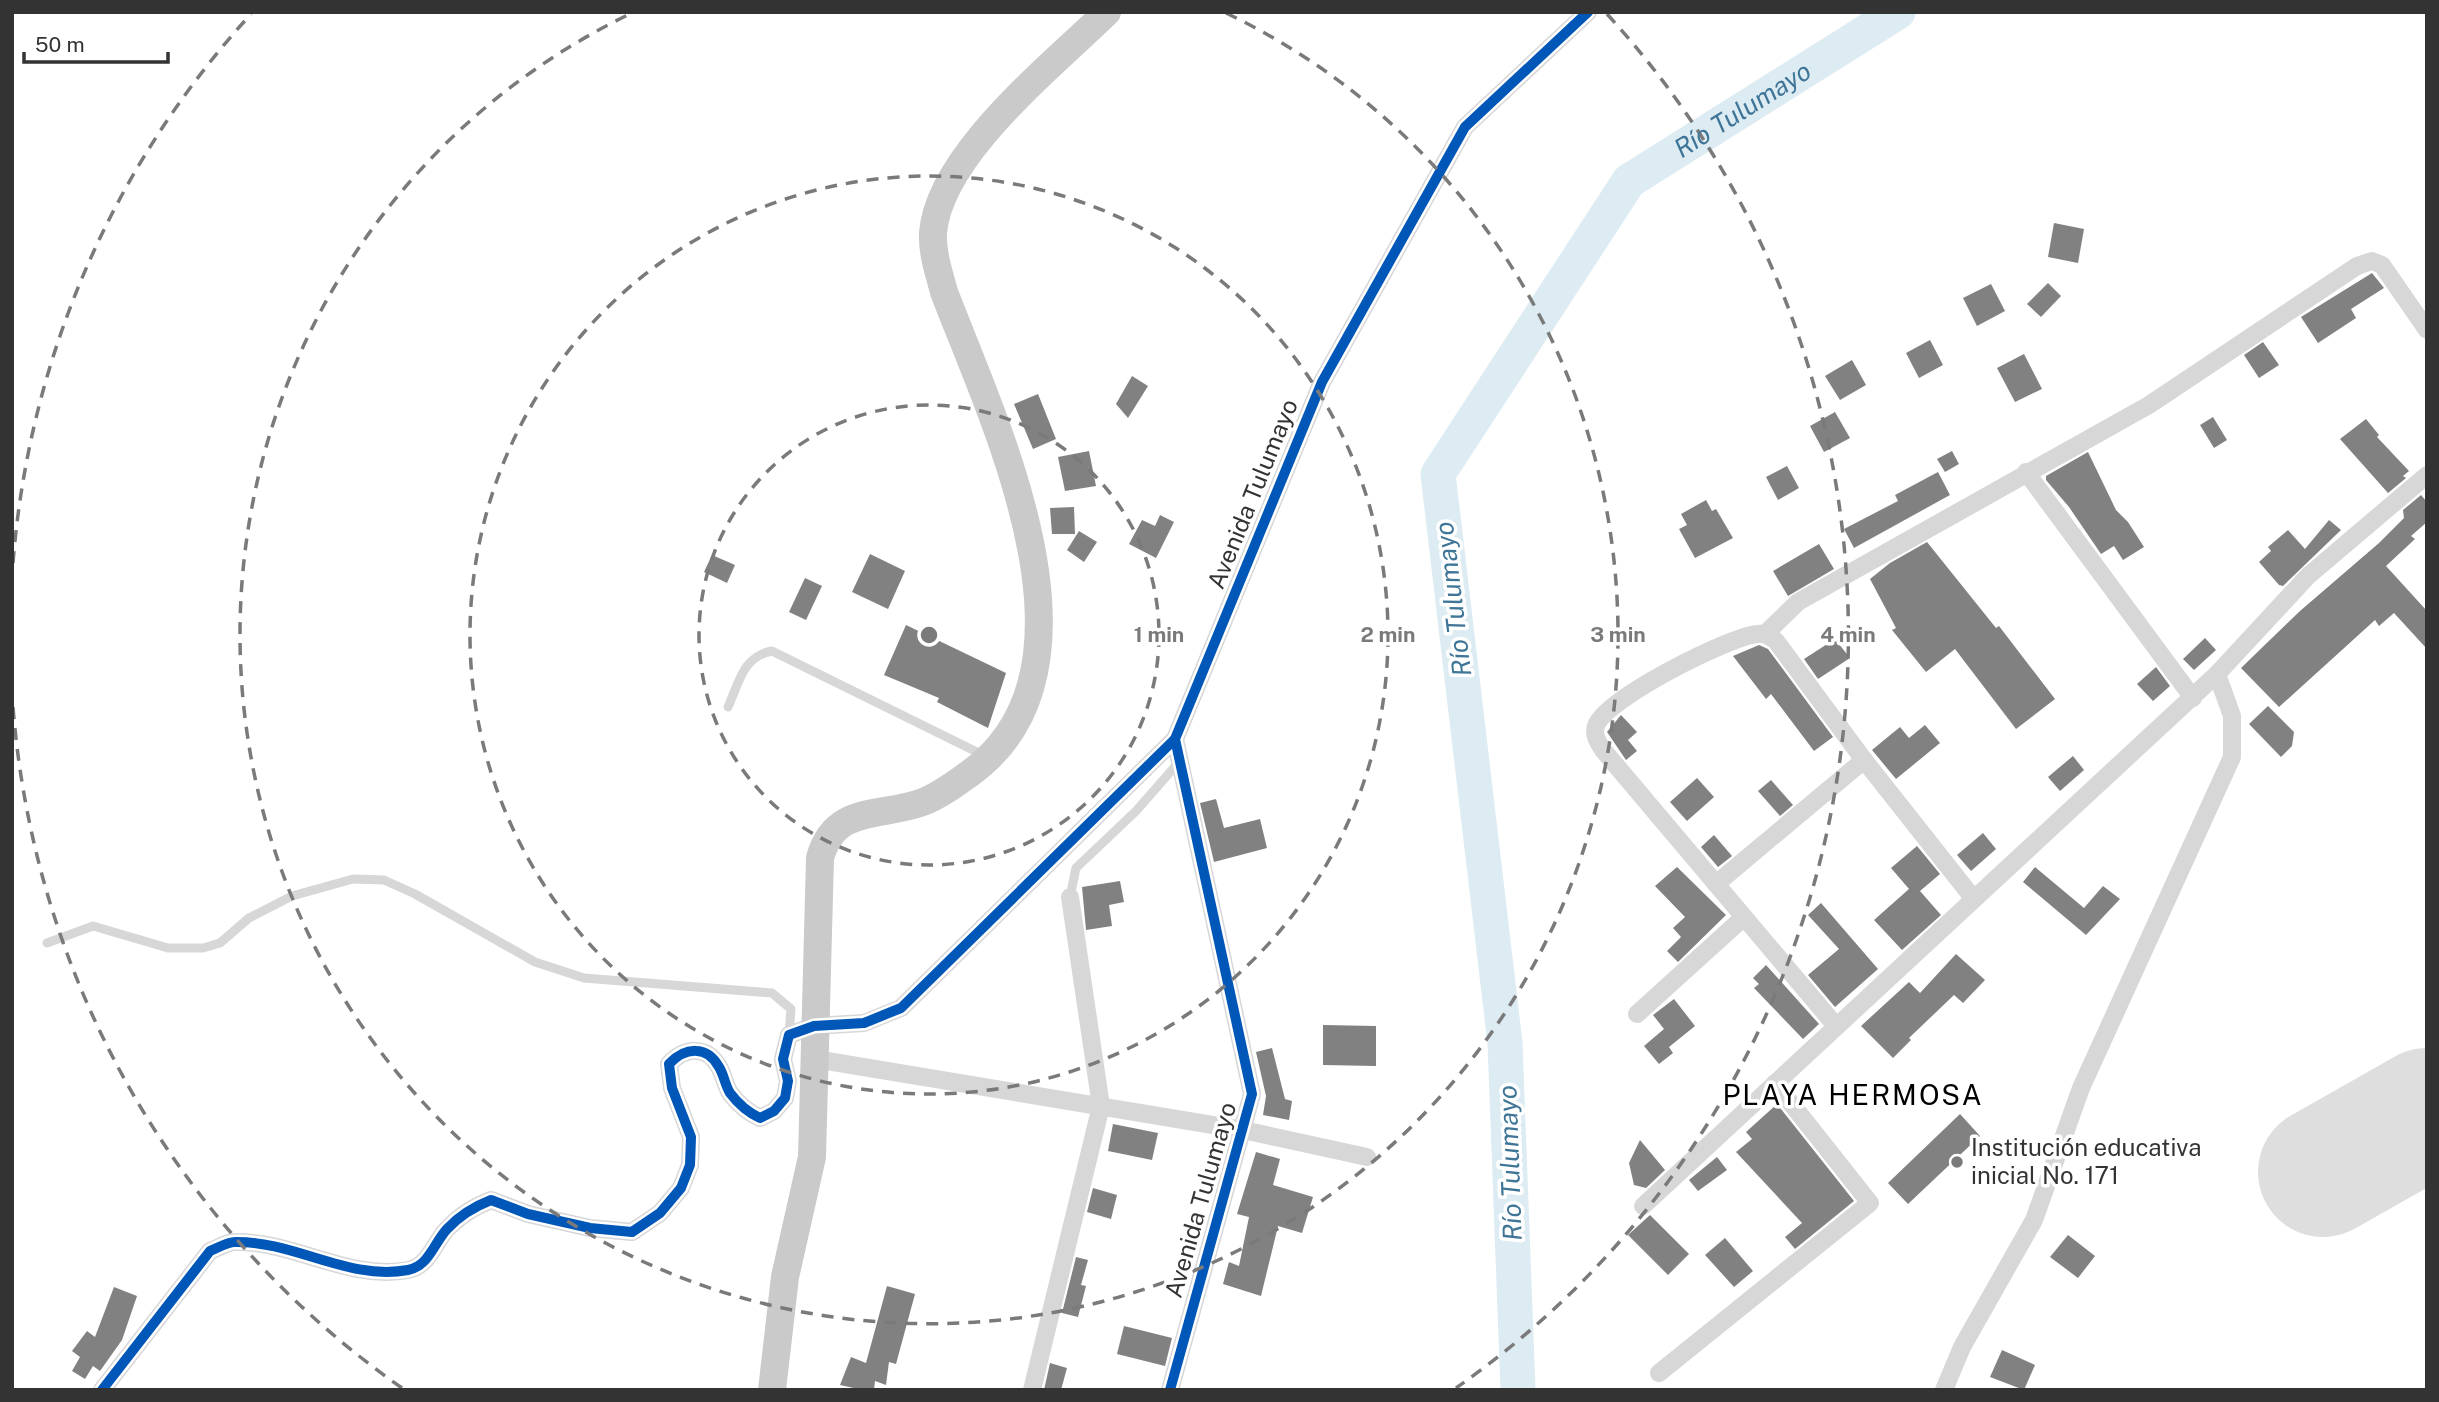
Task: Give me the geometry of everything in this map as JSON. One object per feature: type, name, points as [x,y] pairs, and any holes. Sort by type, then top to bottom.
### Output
[{"type":"main road","points":[[772,1390],[785,1277],[812,1157],[815,1059],[802,1031],[820,858],[833,829],[849,819],[925,801],[954,785],[989,758],[1017,723],[1028,695],[1038,633],[1038,598],[1023,510],[935,257],[933,236],[936,214],[959,166],[981,138],[1107,12]]},
{"type":"street","name":"Avenida Tulumayo","points":[[1170,1390],[1252,1094],[1175,739],[1322,382],[1465,127],[1588,12]]},
{"type":"street","points":[[1836,1026],[1603,750],[1594,735],[1596,724],[1604,713],[1649,681],[1716,649],[1754,634],[1766,633],[1798,602],[2149,405],[2365,263],[2372,261],[2382,265],[2427,330]]},
{"type":"street","points":[[2026,472],[2193,698]]},
{"type":"street","points":[[1643,1206],[1973,898],[2193,698],[2308,576],[2427,475]]},
{"type":"street","points":[[1766,633],[1776,641],[1864,760],[1973,898]]},
{"type":"street","points":[[1944,1390],[1962,1347],[2034,1220],[2081,1087],[2232,757],[2232,716],[2217,674]]},
{"type":"street","points":[[102,1390],[211,1251],[233,1241],[286,1249],[367,1272],[411,1270],[433,1253],[444,1231],[467,1209],[491,1200],[528,1214],[590,1228],[632,1231],[660,1213],[681,1188],[690,1165],[691,1137],[672,1088],[669,1064],[679,1053],[698,1049],[711,1056],[744,1111],[760,1118],[774,1111],[785,1098],[788,1081],[783,1059],[802,1031],[864,1023],[901,1008],[1175,739]]},
{"type":"street","points":[[1716,884],[1864,760]]},
{"type":"street","points":[[1032,1390],[1101,1107],[1070,897]]},
{"type":"street","points":[[1637,1014],[1744,917]]},
{"type":"street","points":[[815,1059],[1243,1130],[1367,1157]]},
{"type":"street","points":[[1659,1373],[1870,1203],[1775,1083]]},
{"type":"lane","points":[[729,707],[747,664],[758,653],[772,651],[989,758]]},
{"type":"lane","points":[[1070,897],[1076,868],[1127,820],[1180,761]]},
{"type":"lane","points":[[47,943],[93,926],[168,948],[203,948],[220,943],[249,918],[292,896],[353,879],[384,880],[415,894],[535,962],[584,978],[772,993],[791,1009],[802,1031]]},
{"type":"building","points":[[2054,223],[2084,229],[2078,263],[2048,257]]},
{"type":"building","points":[[2372,273],[2384,288],[2351,309],[2356,318],[2318,343],[2301,317]]},
{"type":"building","points":[[2048,283],[2061,296],[2041,317],[2027,304]]},
{"type":"building","points":[[1991,284],[2005,311],[1977,326],[1963,298]]},
{"type":"building","points":[[1930,340],[1943,365],[1919,378],[1906,353]]},
{"type":"building","points":[[2263,342],[2279,365],[2259,378],[2244,355]]},
{"type":"building","points":[[2024,354],[2042,389],[2015,402],[1997,368]]},
{"type":"building","points":[[1852,360],[1866,385],[1840,400],[1825,376]]},
{"type":"building","points":[[1132,376],[1148,386],[1128,418],[1116,404]]},
{"type":"building","points":[[1038,394],[1056,439],[1033,449],[1014,404]]},
{"type":"building","points":[[1835,412],[1850,438],[1824,452],[1810,426]]},
{"type":"building","points":[[2213,417],[2227,440],[2214,448],[2200,425]]},
{"type":"building","points":[[2366,419],[2379,435],[2377,437],[2409,471],[2403,476],[2406,478],[2388,493],[2340,439]]},
{"type":"building","points":[[1089,451],[1096,486],[1065,491],[1058,457]]},
{"type":"building","points":[[1952,451],[1959,464],[1945,472],[1937,459]]},
{"type":"building","points":[[2088,452],[2116,510],[2128,522],[2144,547],[2123,560],[2114,546],[2101,554],[2069,507],[2046,480],[2046,476]]},
{"type":"building","points":[[1787,466],[1799,488],[1778,500],[1766,477]]},
{"type":"building","points":[[1938,472],[1950,495],[1854,548],[1844,529],[1898,501],[1895,495]]},
{"type":"building","points":[[2421,495],[2427,502],[2427,522],[2411,536],[2415,539],[2386,566],[2427,611],[2427,649],[2394,613],[2379,626],[2375,620],[2279,707],[2241,668],[2300,611],[2379,543],[2404,518],[2403,510]]},
{"type":"building","points":[[1706,500],[1712,511],[1716,509],[1733,538],[1695,558],[1679,529],[1687,525],[1681,514]]},
{"type":"building","points":[[1074,507],[1075,534],[1052,534],[1050,508]]},
{"type":"building","points":[[1160,515],[1174,522],[1156,558],[1129,544],[1142,520],[1155,526]]},
{"type":"building","points":[[2329,520],[2341,530],[2283,586],[2279,585],[2259,562],[2271,551],[2268,547],[2288,530],[2305,549]]},
{"type":"building","points":[[1079,531],[1097,542],[1084,562],[1067,550]]},
{"type":"building","points":[[1927,542],[1996,628],[1999,626],[2055,699],[2016,729],[1955,649],[1926,672],[1892,630],[1896,628],[1870,579],[1890,563]]},
{"type":"building","points":[[1819,544],[1834,569],[1788,596],[1773,571]]},
{"type":"building","points":[[870,554],[905,571],[888,609],[852,592]]},
{"type":"building","points":[[712,555],[735,565],[727,583],[704,572]]},
{"type":"building","points":[[805,578],[822,586],[806,620],[789,612]]},
{"type":"building","points":[[906,625],[1006,673],[988,728],[937,702],[939,698],[884,675]]},
{"type":"building","points":[[2205,638],[2216,650],[2194,670],[2183,659]]},
{"type":"building","points":[[1835,639],[1850,658],[1818,679],[1804,659]]},
{"type":"building","points":[[1759,645],[1768,649],[1833,737],[1814,751],[1771,694],[1766,699],[1733,656]]},
{"type":"building","points":[[2156,667],[2170,686],[2153,701],[2137,684]]},
{"type":"building","points":[[2268,706],[2294,732],[2292,746],[2281,757],[2249,724]]},
{"type":"building","points":[[1621,715],[1637,732],[1628,740],[1637,751],[1626,760],[1607,732]]},
{"type":"building","points":[[1925,725],[1940,743],[1896,779],[1872,750],[1900,727],[1909,738]]},
{"type":"building","points":[[2073,756],[2084,770],[2060,791],[2048,777]]},
{"type":"building","points":[[1697,778],[1714,797],[1687,821],[1670,802]]},
{"type":"building","points":[[1771,780],[1793,805],[1780,816],[1758,791]]},
{"type":"building","points":[[1216,799],[1224,828],[1260,819],[1267,848],[1214,862],[1200,803]]},
{"type":"building","points":[[1983,833],[1996,849],[1971,871],[1957,855]]},
{"type":"building","points":[[1714,835],[1732,856],[1718,867],[1701,847]]},
{"type":"building","points":[[1917,846],[1940,874],[1920,891],[1941,915],[1902,950],[1874,920],[1909,889],[1891,868]]},
{"type":"building","points":[[1677,867],[1726,915],[1678,962],[1667,951],[1681,937],[1673,928],[1685,917],[1655,886]]},
{"type":"building","points":[[2035,867],[2084,908],[2103,886],[2120,899],[2086,935],[2023,882]]},
{"type":"building","points":[[1120,881],[1124,902],[1109,905],[1112,926],[1086,930],[1082,887]]},
{"type":"building","points":[[1821,903],[1878,969],[1835,1007],[1808,975],[1839,949],[1808,915]]},
{"type":"building","points":[[1956,954],[1985,980],[1963,1003],[1954,995],[1909,1038],[1911,1040],[1893,1058],[1861,1026],[1909,982],[1920,993]]},
{"type":"building","points":[[1766,965],[1819,1024],[1803,1039],[1754,988],[1759,984],[1753,978]]},
{"type":"building","points":[[1674,999],[1695,1026],[1669,1047],[1673,1053],[1659,1064],[1644,1046],[1664,1029],[1653,1015]]},
{"type":"building","points":[[1323,1025],[1376,1026],[1376,1066],[1323,1065]]},
{"type":"building","points":[[1272,1048],[1285,1099],[1292,1101],[1289,1120],[1263,1115],[1266,1096],[1256,1052]]},
{"type":"building","points":[[1777,1104],[1854,1201],[1795,1249],[1785,1237],[1802,1223],[1736,1152],[1752,1139],[1746,1132]]},
{"type":"building","points":[[1960,1114],[1980,1136],[1908,1204],[1888,1183]]},
{"type":"building","points":[[1113,1124],[1158,1133],[1152,1160],[1108,1151]]},
{"type":"building","points":[[1640,1140],[1665,1170],[1646,1188],[1634,1185],[1629,1163]]},
{"type":"building","points":[[1256,1152],[1280,1159],[1273,1185],[1313,1197],[1302,1233],[1278,1226],[1261,1296],[1223,1284],[1229,1262],[1239,1266],[1249,1217],[1237,1214]]},
{"type":"building","points":[[1717,1157],[1727,1170],[1698,1191],[1689,1180]]},
{"type":"building","points":[[1093,1188],[1117,1195],[1111,1219],[1087,1212]]},
{"type":"building","points":[[1650,1215],[1689,1254],[1668,1275],[1628,1235]]},
{"type":"building","points":[[2068,1235],[2095,1256],[2078,1278],[2050,1257]]},
{"type":"building","points":[[1725,1238],[1753,1271],[1734,1287],[1705,1255]]},
{"type":"building","points":[[1076,1257],[1088,1260],[1081,1285],[1086,1286],[1078,1317],[1062,1313]]},
{"type":"building","points":[[887,1286],[915,1294],[896,1364],[889,1362],[886,1385],[875,1381],[874,1390],[840,1385],[851,1357],[866,1363]]},
{"type":"building","points":[[114,1287],[137,1296],[122,1340],[100,1371],[93,1366],[85,1379],[72,1371],[80,1357],[72,1351],[87,1331],[95,1337]]},
{"type":"building","points":[[1124,1326],[1172,1338],[1165,1366],[1117,1354]]},
{"type":"building","points":[[2002,1350],[2035,1365],[2024,1390],[1990,1377]]},
{"type":"building","points":[[1050,1363],[1067,1368],[1061,1390],[1044,1390]]},
{"type":"waterway","name":"Río Tulumayo","points":[[1518,1390],[1505,1043],[1438,474],[1629,181],[1898,12]]},
{"type":"runway","points":[[2323,1172],[2427,1113]]},
{"type":"cycle path","points":[[1170,1390],[1252,1094],[1175,739],[1322,382],[1465,127],[1588,12]]},
{"type":"cycle path","points":[[102,1390],[210,1251],[229,1243],[257,1243],[279,1247],[364,1270],[408,1270],[426,1259],[442,1235],[457,1220],[491,1200],[528,1214],[590,1228],[632,1232],[660,1213],[681,1188],[690,1165],[691,1137],[672,1088],[669,1064],[675,1058],[695,1051],[708,1055],[721,1070],[730,1093],[744,1108],[760,1118],[774,1111],[785,1098],[788,1081],[783,1059],[789,1035],[814,1026],[864,1023],[901,1008],[1175,739]]},
{"type":"place","name":"Institución educativa inicial No. 171","points":[[1957,1162]]},
{"type":"district","name":"PLAYA HERMOSA","points":[[1853,1095]]}]
